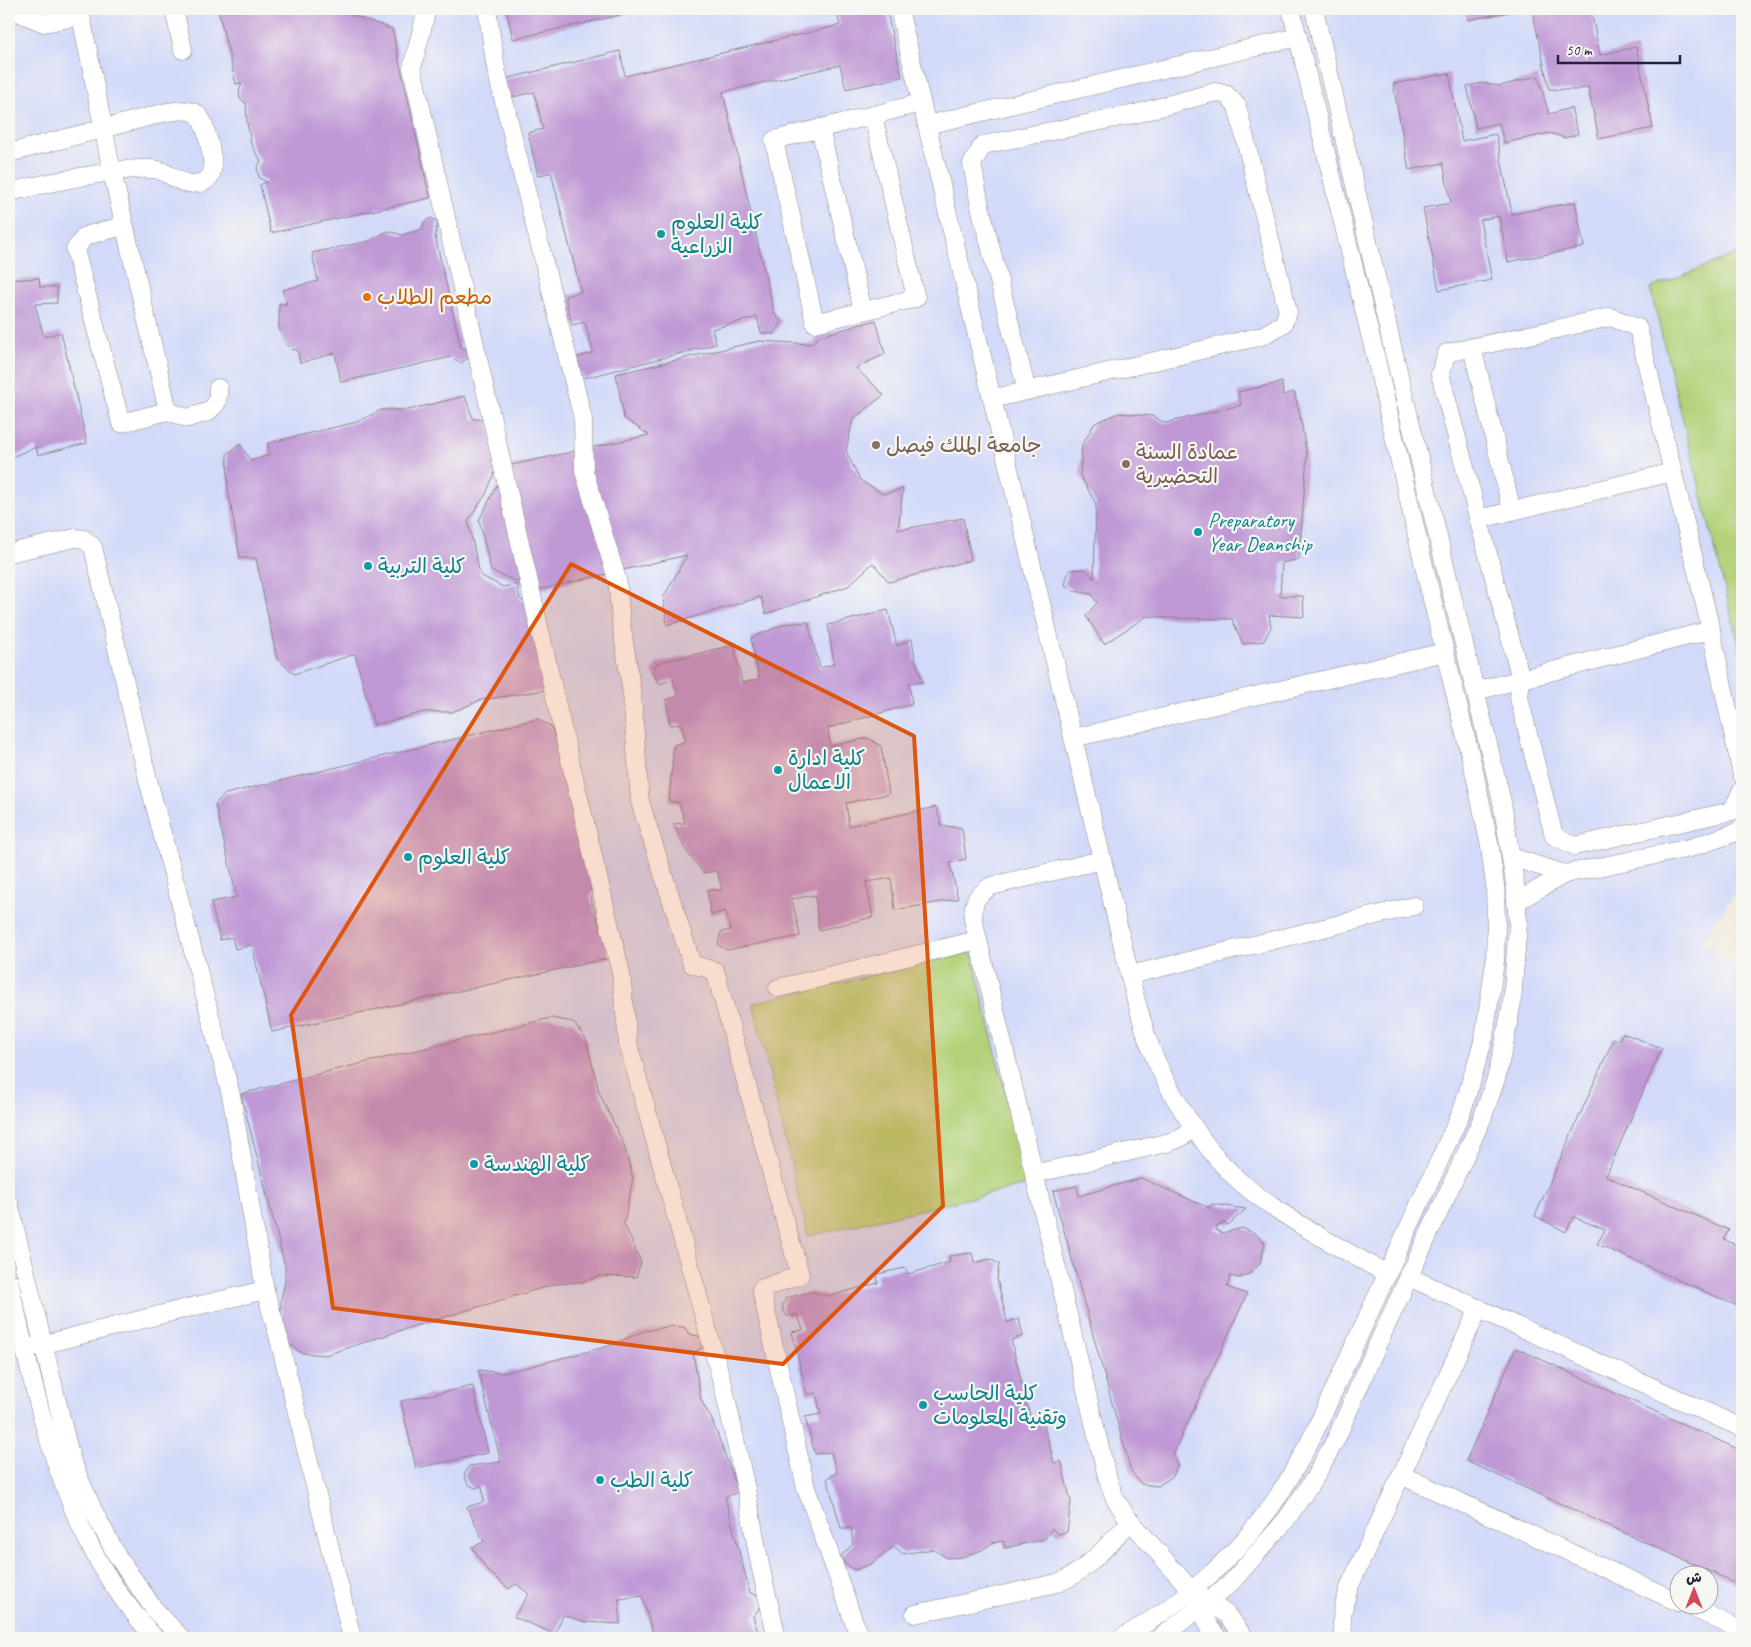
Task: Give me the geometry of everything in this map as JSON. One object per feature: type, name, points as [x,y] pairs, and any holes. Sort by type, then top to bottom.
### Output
[{"type":"street","points":[[10,9],[44,23],[81,16],[112,172],[168,411]]},
{"type":"street","points":[[174,9],[184,50]]},
{"type":"street","points":[[422,9],[425,17],[412,68],[560,720],[621,973],[628,1043],[724,1389],[777,1638]]},
{"type":"street","points":[[487,9],[496,69],[583,419],[584,471],[617,579],[621,622],[632,694],[640,802],[692,964],[715,971],[800,1275],[761,1289],[806,1488],[858,1634],[864,1638]]},
{"type":"street","points":[[899,9],[1102,860],[1130,975],[1148,1039],[1165,1077],[1210,1151],[1244,1185],[1292,1219],[1387,1274]]},
{"type":"street","points":[[1121,1638],[1174,1606],[1216,1568],[1272,1506],[1295,1470],[1316,1429],[1462,1111],[1484,1038],[1495,961],[1494,884],[1490,847],[1475,774],[1291,9]]},
{"type":"street","points":[[1160,1638],[1229,1585],[1286,1520],[1314,1479],[1336,1439],[1482,1119],[1496,1079],[1512,1002],[1518,923],[1511,857],[1495,768],[1394,354],[1314,9]]},
{"type":"street","points":[[926,125],[1298,37]]},
{"type":"street","points":[[992,399],[1262,336],[1283,324],[1288,312],[1237,106],[1227,95],[1215,92],[1135,114],[983,145],[972,164],[980,206],[1026,391]]},
{"type":"street","points":[[873,115],[916,298],[815,323],[774,140],[820,128],[921,103]]},
{"type":"street","points":[[9,153],[167,112],[185,110],[197,113],[202,119],[214,163],[212,173],[207,180],[197,184],[185,183],[174,179],[156,168],[140,168],[62,179],[9,192]]},
{"type":"street","points":[[820,128],[863,311]]},
{"type":"street","points":[[124,226],[85,236],[75,250],[121,423],[168,411],[187,418],[208,412],[216,404],[218,388]]},
{"type":"street","points":[[1742,776],[1711,630],[1638,328],[1611,317],[1447,352],[1440,374],[1521,679],[1520,698],[1554,836],[1575,846],[1732,811],[1742,790]]},
{"type":"street","points":[[1472,347],[1512,511]]},
{"type":"street","points":[[1479,519],[1673,472]]},
{"type":"street","points":[[9,553],[75,538],[84,540],[93,547],[148,780],[231,1095],[265,1290],[283,1354],[352,1638]]},
{"type":"street","points":[[1476,690],[1711,630]]},
{"type":"street","points":[[1073,738],[1445,652]]},
{"type":"street","points":[[1516,902],[1565,874],[1690,848],[1734,834],[1742,829]]},
{"type":"street","points":[[1511,857],[1565,874]]},
{"type":"street","points":[[1102,860],[991,886],[977,897],[973,906],[974,918],[1106,1473],[1115,1499],[1131,1521],[1204,1605],[1210,1628],[1218,1638]]},
{"type":"street","points":[[1130,975],[1414,906]]},
{"type":"street","points":[[778,988],[978,940]]},
{"type":"street","points":[[1034,1174],[1170,1142],[1195,1128]]},
{"type":"street","points":[[9,1203],[71,1459],[93,1510],[116,1554],[154,1609],[181,1638]]},
{"type":"street","points":[[1409,1277],[1742,1428]]},
{"type":"street","points":[[9,1281],[55,1460],[74,1511],[99,1562],[136,1617],[154,1638]]},
{"type":"street","points":[[25,1349],[265,1290]]},
{"type":"street","points":[[1344,1638],[1341,1626],[1343,1607],[1350,1585],[1479,1308]]},
{"type":"street","points":[[1401,1475],[1668,1597]]},
{"type":"street","points":[[915,1614],[1057,1584],[1080,1572],[1131,1521]]},
{"type":"street","points":[[1204,1605],[1226,1614],[1245,1638]]},
{"type":"street","points":[[1706,1614],[1742,1631]]},
{"type":"highlighted area","points":[[571,564],[914,736],[943,1206],[783,1364],[333,1308],[291,1015]]},
{"type":"shaded area","name":"جامعة الملك فيصل","points":[[9,9],[1742,9],[1742,882],[1702,942],[1742,976],[1742,1638],[9,1638]]},
{"type":"green space","points":[[1742,252],[1742,657],[1650,288]]},
{"type":"green space","points":[[972,952],[1027,1185],[808,1236],[753,1003]]},
{"type":"building","points":[[218,9],[335,9],[392,29],[430,198],[271,233],[260,185],[267,182],[259,178],[257,168],[261,161],[251,144],[246,103],[240,99],[239,91],[242,83],[236,84]]},
{"type":"building","points":[[506,9],[642,9],[643,10],[513,39]]},
{"type":"building","name":"كلية العلوم الزراعية","points":[[851,9],[886,9],[902,77],[846,89],[840,65],[723,92],[774,313],[782,322],[774,334],[761,333],[757,317],[712,329],[716,344],[585,378],[575,367],[578,357],[593,353],[585,322],[572,325],[565,296],[581,292],[551,172],[538,176],[528,133],[543,129],[534,92],[509,98],[505,79],[620,51],[625,76],[840,25],[837,12]]},
{"type":"building","points":[[1465,9],[1519,9],[1519,10],[1468,20]]},
{"type":"building","points":[[1532,9],[1598,9],[1591,11],[1600,55],[1636,47],[1653,128],[1599,139],[1588,87],[1575,90],[1549,89]]},
{"type":"building","points":[[1449,73],[1462,141],[1496,134],[1512,214],[1575,202],[1584,247],[1508,262],[1499,216],[1480,220],[1492,280],[1439,290],[1423,208],[1451,203],[1443,163],[1409,170],[1393,84]]},
{"type":"building","points":[[1538,76],[1549,114],[1571,108],[1578,134],[1565,138],[1550,133],[1504,143],[1499,123],[1476,128],[1467,86],[1482,83],[1500,86]]},
{"type":"building","name":"مطعم الطلاب","points":[[431,218],[438,222],[435,236],[461,348],[470,350],[469,357],[461,363],[451,357],[341,382],[335,353],[300,363],[297,349],[292,350],[284,341],[279,328],[279,304],[287,304],[282,290],[318,281],[312,253],[369,241],[388,231],[402,235],[422,229],[424,222]]},
{"type":"building","points":[[39,278],[40,287],[57,287],[57,303],[35,304],[44,337],[61,332],[87,443],[38,455],[36,447],[9,458],[9,280]]},
{"type":"building","points":[[876,320],[885,354],[856,368],[884,395],[853,419],[846,451],[860,480],[883,494],[903,489],[898,530],[963,518],[971,560],[889,582],[873,563],[848,586],[766,614],[761,597],[667,625],[663,598],[687,555],[538,590],[491,571],[479,520],[507,466],[649,435],[624,418],[616,374],[759,341],[811,344],[820,336]]},
{"type":"building","name":"Preparatory Year Deanship","points":[[1282,382],[1283,395],[1294,392],[1307,456],[1299,559],[1282,563],[1280,596],[1303,596],[1304,617],[1269,615],[1271,627],[1264,641],[1243,644],[1232,619],[1147,616],[1104,644],[1086,616],[1097,603],[1092,594],[1074,591],[1065,585],[1069,570],[1085,569],[1094,579],[1096,504],[1080,475],[1082,445],[1095,423],[1119,413],[1152,416],[1165,423],[1241,405],[1238,392]]},
{"type":"building","name":"كلية التربية","points":[[465,396],[473,419],[488,419],[497,467],[486,494],[468,521],[480,575],[503,587],[517,584],[520,599],[526,603],[546,690],[481,700],[452,712],[424,712],[374,725],[355,654],[294,674],[277,659],[256,558],[240,558],[228,489],[227,454],[240,444],[251,461],[269,455],[268,443],[357,422],[381,410],[408,410]]},
{"type":"building","name":"كلية ادارة الاعمال","points":[[888,610],[897,646],[912,639],[915,658],[923,682],[909,683],[912,704],[828,728],[830,746],[868,738],[881,746],[889,794],[846,803],[849,826],[936,807],[942,826],[962,828],[966,859],[950,863],[958,899],[895,910],[891,878],[866,882],[873,917],[819,930],[815,895],[792,899],[800,936],[727,950],[718,945],[721,932],[731,930],[725,911],[711,915],[707,890],[722,890],[717,871],[703,873],[685,849],[673,824],[685,823],[679,803],[669,801],[674,745],[686,741],[681,724],[670,725],[666,700],[678,696],[673,679],[660,684],[652,672],[657,663],[734,645],[742,683],[759,679],[751,638],[784,624],[808,622],[820,668],[834,664],[828,625]]},
{"type":"building","name":"كلية العلوم","points":[[538,719],[551,727],[558,746],[596,889],[590,897],[610,958],[272,1032],[252,945],[235,949],[232,937],[220,940],[211,902],[237,897],[215,804],[225,794]]},
{"type":"building","points":[[551,1018],[573,1022],[586,1039],[599,1092],[624,1145],[633,1178],[624,1224],[641,1262],[636,1277],[600,1276],[581,1282],[555,1284],[408,1328],[326,1355],[302,1353],[289,1344],[281,1324],[281,1298],[285,1282],[285,1266],[241,1094]]},
{"type":"building","points":[[1622,1033],[1662,1048],[1606,1176],[1729,1230],[1724,1239],[1741,1248],[1742,1244],[1742,1308],[1597,1244],[1605,1230],[1574,1217],[1566,1232],[1535,1216],[1614,1038],[1619,1041]]},
{"type":"building","points":[[1141,1178],[1209,1208],[1212,1204],[1246,1209],[1228,1225],[1224,1222],[1214,1229],[1222,1233],[1242,1228],[1256,1234],[1265,1243],[1260,1264],[1251,1273],[1239,1278],[1230,1276],[1227,1287],[1247,1294],[1173,1454],[1177,1466],[1173,1476],[1158,1486],[1141,1484],[1131,1471],[1053,1191],[1077,1186],[1079,1196]]},
{"type":"building","name":"كلية الحاسب وتقنية المعلومات","points":[[972,1253],[974,1263],[990,1259],[999,1264],[997,1279],[1007,1322],[1019,1319],[1023,1336],[1011,1340],[1031,1420],[1043,1421],[1054,1463],[1061,1461],[1071,1502],[1067,1532],[1057,1534],[1052,1528],[1045,1539],[1005,1548],[1003,1541],[992,1543],[982,1550],[962,1557],[947,1558],[933,1549],[903,1554],[894,1546],[871,1564],[855,1570],[845,1564],[841,1556],[853,1544],[851,1528],[841,1528],[827,1478],[837,1473],[831,1452],[815,1454],[805,1417],[821,1414],[816,1393],[807,1395],[792,1332],[803,1330],[798,1315],[787,1316],[782,1308],[786,1298],[811,1292],[829,1296],[878,1283],[877,1274],[905,1268],[908,1274],[950,1262],[949,1256]]},
{"type":"building","name":"كلية الطب","points":[[672,1326],[684,1327],[689,1334],[702,1337],[702,1348],[693,1353],[701,1400],[712,1420],[739,1492],[725,1497],[750,1593],[759,1596],[762,1605],[753,1616],[759,1636],[756,1638],[654,1638],[642,1596],[619,1599],[620,1624],[585,1622],[563,1615],[555,1634],[514,1617],[529,1594],[516,1584],[509,1589],[487,1570],[472,1547],[484,1542],[467,1507],[484,1502],[482,1486],[475,1488],[468,1484],[464,1476],[469,1466],[501,1462],[478,1370],[504,1373],[609,1346],[644,1331]]},
{"type":"building","points":[[1516,1348],[1742,1451],[1742,1586],[1718,1575],[1718,1564],[1693,1564],[1466,1461]]},
{"type":"building","points":[[473,1386],[488,1453],[416,1468],[401,1401]]},
{"type":"place","name":"كلية العلوم الزراعية","points":[[661,234]]},
{"type":"place","name":"مطعم الطلاب","points":[[367,297]]},
{"type":"place","name":"جامعة الملك فيصل","points":[[876,445]]},
{"type":"place","name":"عمادة السنة التحضيرية","points":[[1126,464]]},
{"type":"place","name":"Preparatory Year Deanship","points":[[1198,532]]},
{"type":"place","name":"كلية التربية","points":[[368,566]]},
{"type":"place","name":"كلية ادارة الاعمال","points":[[778,770]]},
{"type":"place","name":"كلية العلوم","points":[[408,857]]},
{"type":"place","name":"كلية الهندسة","points":[[474,1164]]},
{"type":"place","name":"كلية الحاسب وتقنية المعلومات","points":[[923,1405]]},
{"type":"place","name":"كلية الطب","points":[[600,1480]]}]
